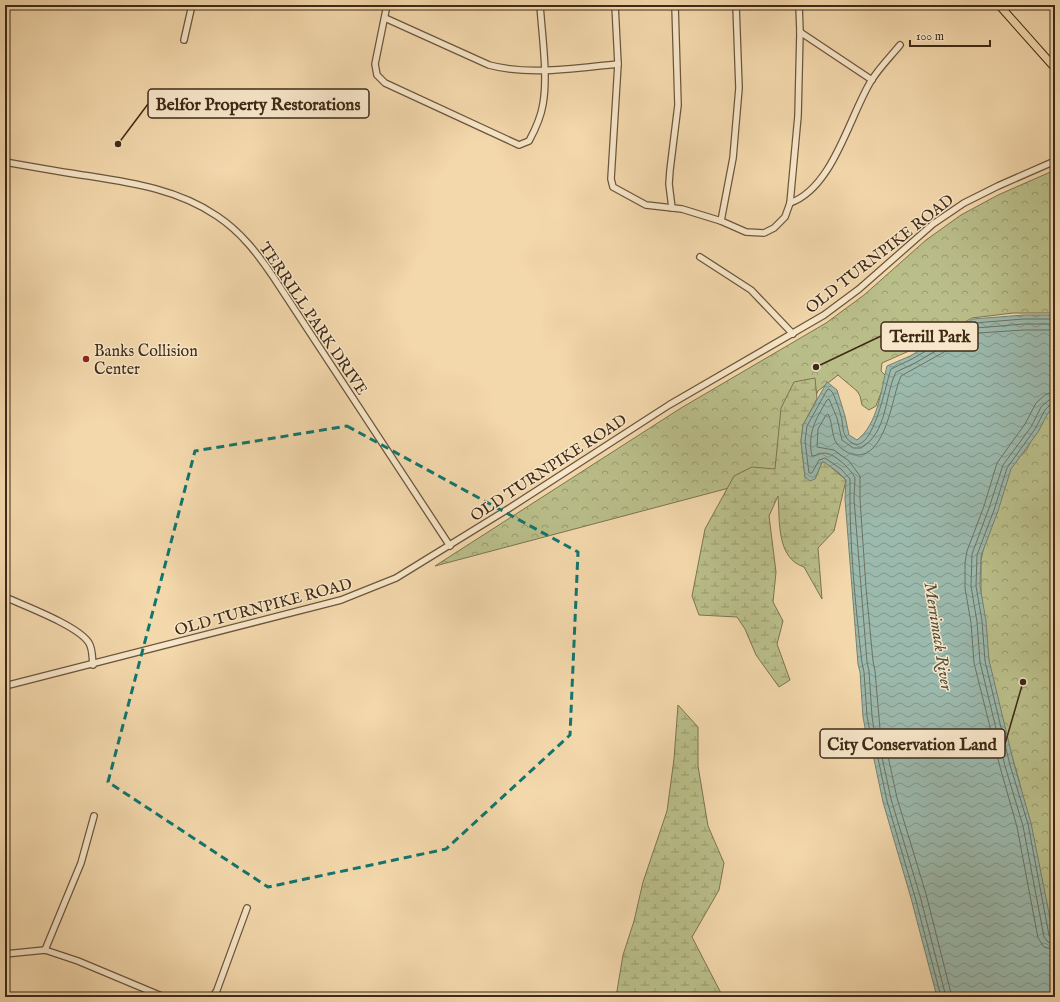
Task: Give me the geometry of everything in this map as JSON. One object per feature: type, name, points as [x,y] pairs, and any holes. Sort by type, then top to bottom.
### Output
[{"type":"main road","points":[[999,5],[1055,68]]},
{"type":"street","points":[[184,40],[192,5]]},
{"type":"street","points":[[387,5],[375,64],[377,75],[385,83],[519,145],[529,141],[536,127],[544,104],[544,71],[540,5]]},
{"type":"street","points":[[615,5],[618,64],[611,179],[613,186],[646,205],[672,208],[721,221],[746,232],[764,233],[774,228],[785,217],[790,203],[798,116],[800,32],[799,5]]},
{"type":"street","points":[[672,208],[669,184],[678,105],[675,5]]},
{"type":"street","points":[[721,221],[733,158],[739,88],[736,5]]},
{"type":"street","points":[[385,18],[488,65],[503,69],[544,71],[618,64]]},
{"type":"street","points":[[800,32],[872,80]]},
{"type":"street","points":[[790,203],[801,200],[829,169],[872,80],[900,45]]},
{"type":"street","name":"OLD TURNPIKE ROAD","points":[[5,686],[92,665],[341,600],[396,578],[450,546],[669,405],[824,315],[859,289],[943,216],[998,186],[1055,161]]},
{"type":"street","name":"TERRILL PARK DRIVE","points":[[5,162],[160,189],[195,203],[231,226],[257,253],[450,546]]},
{"type":"street","points":[[700,257],[751,290],[793,334]]},
{"type":"street","points":[[5,597],[81,634],[90,644],[92,650],[92,665]]},
{"type":"street","points":[[45,950],[81,863],[94,816]]},
{"type":"street","points":[[213,997],[220,983],[247,908]]},
{"type":"street","points":[[5,954],[45,950],[78,961],[164,997]]},
{"type":"highlighted area","points":[[347,426],[578,552],[570,735],[446,849],[268,887],[108,782],[195,451]]},
{"type":"green space","points":[[1055,170],[1055,313],[1013,313],[972,318],[936,339],[882,363],[881,371],[887,377],[876,406],[869,410],[862,405],[857,391],[838,375],[818,391],[800,430],[803,446],[802,457],[778,475],[435,566],[681,408],[826,323],[864,295],[926,240],[961,215],[998,195]]},
{"type":"green space","points":[[815,378],[817,399],[803,425],[801,441],[805,477],[815,479],[822,462],[825,462],[846,480],[834,531],[818,548],[822,599],[804,567],[795,562],[788,555],[784,547],[781,537],[778,496],[769,516],[776,572],[773,602],[783,621],[777,644],[790,680],[779,687],[756,655],[745,629],[737,617],[699,615],[692,596],[705,529],[734,476],[752,467],[775,469],[781,408],[794,382]]},
{"type":"green space","points":[[1055,401],[1055,947],[1019,780],[993,692],[981,598],[981,560],[994,501],[1018,455],[1026,451],[1044,415]]},
{"type":"green space","points":[[678,705],[698,727],[698,766],[708,826],[724,863],[719,890],[692,937],[723,997],[616,997],[623,955],[634,921],[643,882],[667,811],[674,759]]},
{"type":"water","name":"Merrimack River","points":[[1024,315],[1055,315],[1055,406],[1048,413],[1038,432],[1011,469],[998,511],[981,556],[980,586],[986,621],[989,660],[1014,764],[1031,823],[1049,913],[1055,947],[1055,997],[937,997],[911,898],[883,802],[871,745],[866,733],[863,717],[845,499],[846,480],[824,462],[822,462],[815,479],[810,481],[805,477],[801,441],[803,425],[827,382],[837,390],[849,435],[857,440],[870,425],[874,416],[878,406],[887,366],[910,356],[973,319]]},
{"type":"place","name":"Belfor Property Restorations","points":[[118,144]]},
{"type":"place","name":"Banks Collision Center","points":[[86,359]]},
{"type":"place","name":"Terrill Park","points":[[816,367]]},
{"type":"place","name":"City Conservation Land","points":[[1023,682]]}]
